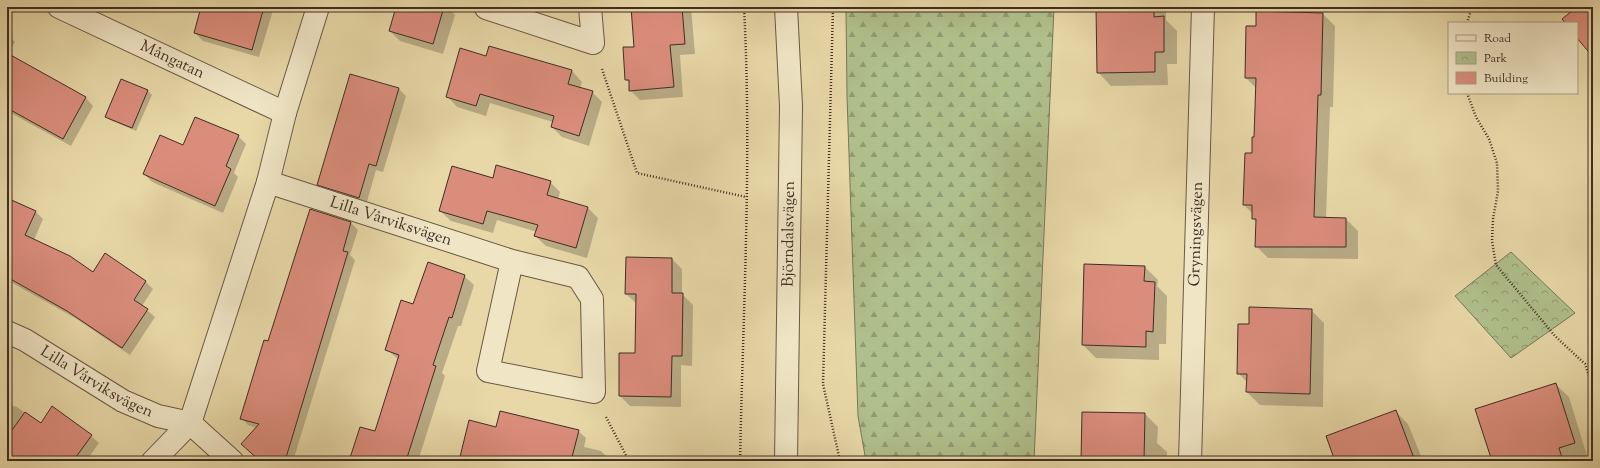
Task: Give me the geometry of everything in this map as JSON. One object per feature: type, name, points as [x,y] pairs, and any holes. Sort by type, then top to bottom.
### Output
[{"type":"street","name":"Mångatan","points":[[59,7],[285,113]]},
{"type":"street","points":[[153,461],[190,423],[268,182],[285,113],[318,7]]},
{"type":"street","points":[[487,7],[486,8],[593,43],[590,7]]},
{"type":"street","name":"Björndalsvägen","points":[[786,7],[791,106],[786,461]]},
{"type":"street","name":"Gryningsvägen","points":[[1190,461],[1203,7]]},
{"type":"street","name":"Lilla Vårviksvägen","points":[[268,182],[512,261],[578,277],[592,299],[594,392]]},
{"type":"street","points":[[512,261],[488,371],[594,392]]},
{"type":"street","name":"Lilla Vårviksvägen","points":[[7,332],[25,340],[123,401],[158,416],[190,423],[232,461]]},
{"type":"path","points":[[740,461],[746,196],[746,50],[744,7]]},
{"type":"path","points":[[833,7],[823,384],[840,461]]},
{"type":"path","points":[[1467,22],[1472,7]]},
{"type":"path","points":[[593,43],[637,173],[746,196]]},
{"type":"path","points":[[1468,94],[1476,117],[1489,139],[1497,163],[1498,191],[1493,219],[1492,242],[1496,265],[1554,336],[1585,364],[1593,387]]},
{"type":"path","points":[[594,392],[629,461]]},
{"type":"green space","points":[[846,7],[1054,7],[1034,461],[866,461],[858,416],[847,96]]},
{"type":"green space","points":[[1511,252],[1575,313],[1511,358],[1455,296]]},
{"type":"building","points":[[201,7],[264,7],[252,50],[194,33]]},
{"type":"building","points":[[396,7],[444,7],[433,44],[389,31]]},
{"type":"building","points":[[631,7],[682,7],[685,44],[670,45],[674,87],[629,91],[629,80],[625,80],[623,47],[634,47]]},
{"type":"building","points":[[1096,7],[1154,7],[1154,17],[1164,16],[1164,52],[1155,52],[1155,72],[1097,73]]},
{"type":"building","points":[[1577,7],[1593,7],[1593,57],[1578,39],[1578,22],[1564,22],[1562,19]]},
{"type":"building","points":[[1256,11],[1323,13],[1321,95],[1318,95],[1314,217],[1346,218],[1346,247],[1255,247],[1256,219],[1252,219],[1252,205],[1243,205],[1245,153],[1252,153],[1252,137],[1254,137],[1256,78],[1245,78],[1246,26],[1256,26]]},
{"type":"building","points":[[489,46],[572,70],[568,84],[593,91],[579,136],[551,127],[554,116],[480,94],[476,106],[446,97],[460,48],[486,56]]},
{"type":"building","points":[[7,53],[86,97],[63,139],[7,108]]},
{"type":"building","points":[[350,74],[399,88],[376,166],[369,164],[359,198],[317,185]]},
{"type":"building","points":[[121,79],[148,90],[132,128],[105,117]]},
{"type":"building","points":[[195,117],[239,135],[226,166],[231,169],[215,206],[143,174],[160,135],[183,145]]},
{"type":"building","points":[[496,165],[551,181],[547,195],[588,207],[576,248],[534,236],[538,225],[487,211],[483,224],[439,211],[452,166],[493,178]]},
{"type":"building","points":[[7,198],[36,211],[25,235],[70,256],[93,272],[105,253],[146,281],[134,300],[148,309],[122,348],[67,311],[7,277]]},
{"type":"building","points":[[310,209],[351,222],[343,251],[348,252],[285,461],[260,461],[241,444],[259,424],[240,419],[264,340],[268,341]]},
{"type":"building","points":[[626,257],[672,258],[672,293],[683,293],[682,356],[672,356],[671,397],[619,396],[619,353],[635,353],[636,294],[625,294]]},
{"type":"building","points":[[428,262],[465,275],[452,318],[449,317],[433,365],[436,366],[406,461],[349,461],[360,427],[375,431],[399,355],[385,350],[401,300],[413,304]]},
{"type":"building","points":[[1084,264],[1145,266],[1144,281],[1155,282],[1153,332],[1146,331],[1146,347],[1082,345]]},
{"type":"building","points":[[1249,307],[1312,309],[1310,394],[1246,392],[1247,374],[1237,374],[1238,324],[1249,324]]},
{"type":"building","points":[[1556,383],[1575,443],[1559,448],[1563,461],[1492,461],[1475,409]]},
{"type":"building","points":[[52,406],[92,435],[73,461],[7,461],[7,437],[25,412],[41,423]]},
{"type":"building","points":[[1396,410],[1415,461],[1335,461],[1326,436]]},
{"type":"building","points":[[500,411],[579,430],[571,461],[459,461],[469,420],[496,427]]},
{"type":"building","points":[[1082,412],[1145,413],[1144,461],[1081,461]]}]
